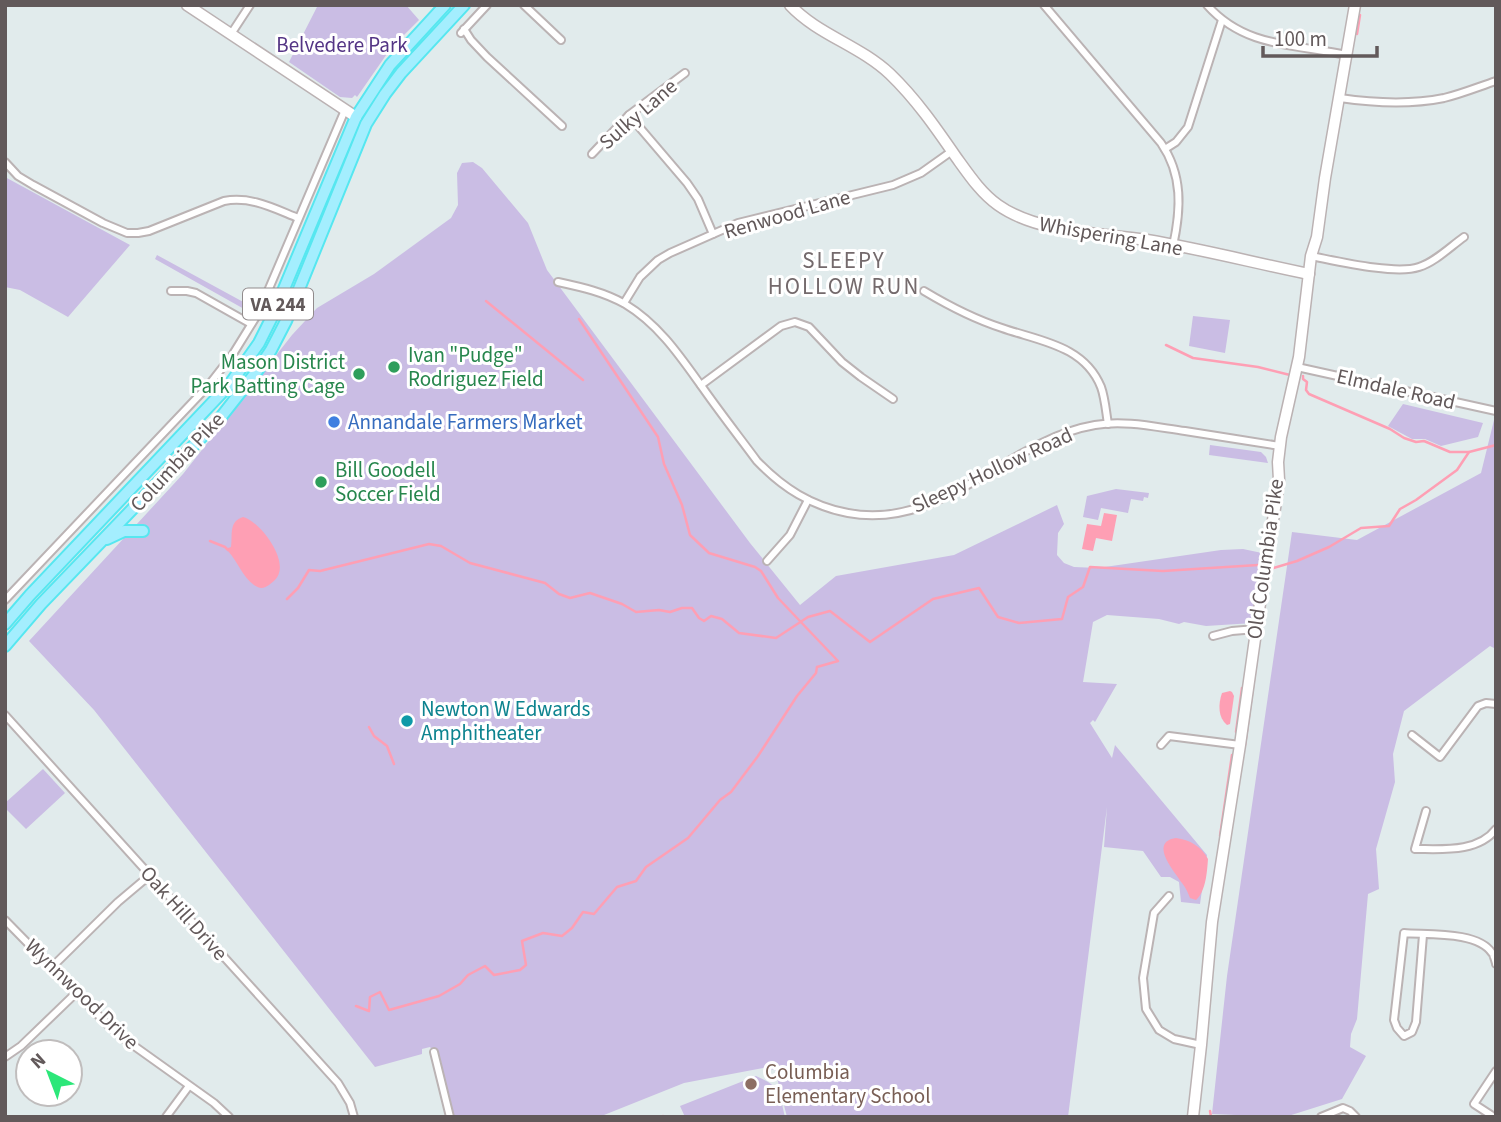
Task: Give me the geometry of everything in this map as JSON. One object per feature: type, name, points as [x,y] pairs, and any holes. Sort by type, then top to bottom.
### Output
[{"type":"main road","name":"Columbia Pike","points":[[5,624],[209,408],[245,365],[273,315],[356,117],[390,65],[445,5]]},
{"type":"main road","name":"Columbia Pike","points":[[5,646],[41,604],[242,392],[271,350],[286,321],[366,124],[401,73],[464,5]]},
{"type":"main road","points":[[356,117],[366,124]]},
{"type":"main road","points":[[99,544],[124,531],[143,531]]},
{"type":"street","points":[[187,5],[356,117]]},
{"type":"street","points":[[231,34],[250,5]]},
{"type":"street","points":[[487,5],[463,31],[487,57],[562,126]]},
{"type":"street","points":[[523,5],[561,40]]},
{"type":"street","name":"Whispering Lane","points":[[790,5],[811,24],[855,48],[887,72],[917,103],[975,183],[987,196],[1022,219],[1047,226],[1173,246],[1309,274]]},
{"type":"street","points":[[1044,5],[1165,149],[1179,191],[1179,220],[1173,246]]},
{"type":"street","points":[[1207,5],[1234,29],[1258,40],[1347,55]]},
{"type":"street","name":"Old Columbia Pike","points":[[1193,1117],[1212,922],[1277,496],[1280,446],[1297,367],[1311,256],[1317,237],[1355,5]]},
{"type":"street","points":[[1165,149],[1176,142],[1188,127],[1222,20]]},
{"type":"street","name":"Sulky Lane","points":[[592,154],[629,116],[685,73]]},
{"type":"street","points":[[1340,98],[1376,102],[1422,101],[1462,93],[1496,81]]},
{"type":"street","points":[[5,600],[208,386],[233,354],[259,312],[345,110]]},
{"type":"street","points":[[629,116],[687,183],[698,199],[713,234]]},
{"type":"street","name":"Renwood Lane","points":[[624,303],[640,277],[670,253],[738,223],[893,185],[921,173],[952,151]]},
{"type":"street","points":[[5,162],[18,176],[118,230],[138,233],[149,231],[234,199],[256,202],[298,218]]},
{"type":"street","points":[[1311,256],[1390,270],[1410,270],[1429,263],[1464,237]]},
{"type":"street","points":[[558,282],[592,290],[624,303]]},
{"type":"street","points":[[171,291],[196,293],[251,324]]},
{"type":"street","points":[[923,291],[969,316],[1059,346],[1080,357],[1095,374],[1101,387],[1108,424]]},
{"type":"street","name":"Sleepy Hollow Road","points":[[624,303],[656,327],[772,477],[808,500],[830,509],[855,514],[886,515],[918,509],[949,495],[1056,436],[1108,424],[1139,424],[1280,446]]},
{"type":"street","points":[[701,385],[781,326],[795,323],[809,327],[842,362],[893,399]]},
{"type":"street","name":"Elmdale Road","points":[[1297,367],[1496,411]]},
{"type":"street","points":[[767,561],[790,536],[808,500]]},
{"type":"street","points":[[1213,636],[1256,629]]},
{"type":"street","points":[[1412,735],[1440,757],[1478,706],[1496,704]]},
{"type":"street","name":"Oak Hill Drive","points":[[5,715],[338,1083],[350,1103],[354,1117]]},
{"type":"street","points":[[1161,745],[1170,736],[1240,746]]},
{"type":"street","points":[[1426,811],[1415,849],[1472,845],[1489,838],[1496,830]]},
{"type":"street","points":[[51,967],[150,875]]},
{"type":"street","points":[[1168,896],[1154,913],[1143,978],[1146,1009],[1159,1030],[1174,1039],[1201,1045]]},
{"type":"street","name":"Wynnwood Drive","points":[[5,920],[123,1038],[229,1117]]},
{"type":"street","points":[[1423,935],[1416,1022],[1412,1032],[1404,1035],[1394,1020],[1404,933],[1472,939],[1483,944],[1492,953],[1496,964]]},
{"type":"street","points":[[5,1057],[21,1046],[76,993]]},
{"type":"street","points":[[435,1052],[450,1117]]},
{"type":"street","points":[[1492,1115],[1474,1104],[1496,1071]]},
{"type":"street","points":[[166,1117],[189,1086]]},
{"type":"street","points":[[1321,1117],[1343,1108],[1356,1117]]},
{"type":"green space","name":"Belvedere Park","points":[[318,5],[406,5],[419,20],[391,48],[357,97],[340,97],[289,62]]},
{"type":"green space","points":[[473,162],[482,168],[528,223],[547,270],[750,543],[800,605],[836,576],[954,555],[1057,505],[1064,524],[1058,533],[1057,555],[1064,563],[1074,567],[1098,568],[1221,550],[1243,549],[1262,553],[1258,565],[1260,579],[1253,623],[1206,626],[1107,615],[1093,622],[1083,682],[1117,684],[1095,722],[1093,720],[1090,723],[1112,758],[1115,745],[1207,855],[1200,904],[1181,902],[1179,882],[1170,877],[1161,877],[1143,851],[1104,847],[1107,807],[1068,1117],[787,1117],[775,1070],[763,1068],[684,1083],[599,1117],[449,1117],[441,1061],[430,1047],[422,1049],[422,1054],[375,1067],[94,710],[29,641],[183,474],[292,335],[317,308],[374,274],[451,218],[458,205],[457,173],[462,163]]},
{"type":"green space","points":[[5,177],[130,245],[68,317],[20,290],[5,287]]},
{"type":"green space","points":[[157,255],[247,304],[255,304],[260,300],[253,314],[155,259]]},
{"type":"green space","points":[[1193,316],[1230,320],[1225,353],[1189,346]]},
{"type":"green space","points":[[1403,404],[1483,423],[1478,437],[1441,446],[1425,439],[1412,439],[1388,426]]},
{"type":"green space","points":[[1494,420],[1496,649],[1490,646],[1404,711],[1393,754],[1395,782],[1376,849],[1379,889],[1368,894],[1357,1019],[1351,1034],[1350,1047],[1366,1056],[1342,1099],[1285,1117],[1212,1114],[1227,976],[1292,532],[1357,540],[1481,473]]},
{"type":"green space","points":[[1210,445],[1261,452],[1268,463],[1209,455]]},
{"type":"green space","points":[[1116,489],[1149,493],[1148,498],[1144,497],[1143,501],[1131,499],[1128,513],[1101,508],[1098,520],[1083,517],[1087,496]]},
{"type":"green space","points":[[43,769],[65,793],[26,829],[5,808],[5,803]]},
{"type":"green space","points":[[756,1076],[770,1083],[778,1091],[785,1117],[685,1117],[680,1106]]},
{"type":"shaded area","points":[[1104,513],[1117,515],[1112,541],[1096,538],[1093,551],[1082,549],[1087,524],[1101,526]]},
{"type":"shaded area","points":[[243,517],[263,532],[278,557],[278,575],[272,583],[263,588],[250,581],[228,551],[231,547],[233,526]]},
{"type":"shaded area","points":[[1230,691],[1234,696],[1230,724],[1227,725],[1220,715],[1220,702],[1222,693]]},
{"type":"shaded area","points":[[1176,838],[1195,844],[1208,859],[1204,887],[1196,900],[1190,898],[1166,858],[1164,845]]},
{"type":"waterway","points":[[1357,34],[1360,15]]},
{"type":"waterway","points":[[486,301],[583,380]]},
{"type":"waterway","points":[[356,1006],[369,1011],[370,997],[380,992],[389,1010],[439,996],[485,966],[494,975],[520,970],[526,965],[522,941],[543,933],[562,936],[572,928],[583,912],[594,914],[617,887],[636,881],[646,867],[688,838],[720,800],[731,792],[816,673],[817,667],[838,661],[778,598],[761,571],[709,553],[690,535],[682,505],[664,464],[658,437],[579,319]]},
{"type":"waterway","points":[[1166,345],[1193,358],[1258,367],[1290,375]]},
{"type":"waterway","points":[[1303,376],[1309,394],[1390,429],[1404,438],[1416,442],[1424,441],[1450,452],[1469,452],[1496,445]]},
{"type":"waterway","points":[[1270,569],[1329,547],[1361,528],[1389,526],[1400,509],[1457,470],[1469,452]]},
{"type":"waterway","points":[[210,541],[228,550]]},
{"type":"waterway","points":[[287,599],[298,588],[309,570],[320,571],[429,544],[441,546],[470,563],[545,583],[559,594],[570,598],[590,593],[636,612],[670,612],[692,608],[704,621],[711,616],[722,619],[739,633],[776,638],[808,617],[830,611],[870,642],[933,599],[979,588],[998,617],[1019,623],[1062,619],[1068,597],[1083,587],[1090,567],[1163,571],[1258,565]]},
{"type":"waterway","points":[[1245,745],[1256,665]]},
{"type":"waterway","points":[[1236,732],[1242,688]]},
{"type":"waterway","points":[[369,727],[374,736],[387,746],[394,764]]},
{"type":"waterway","points":[[1220,836],[1232,755]]},
{"type":"waterway","points":[[1210,1111],[1211,1117]]},
{"type":"place","name":"Ivan \"Pudge\" Rodriguez Field","points":[[394,367]]},
{"type":"place","name":"Mason District Park Batting Cage","points":[[359,374]]},
{"type":"place","name":"Annandale Farmers Market","points":[[334,422]]},
{"type":"place","name":"Bill Goodell Soccer Field","points":[[321,482]]},
{"type":"place","name":"Newton W Edwards Amphitheater","points":[[407,721]]},
{"type":"place","name":"Columbia Elementary School","points":[[751,1084]]},
{"type":"district","name":"SLEEPY HOLLOW RUN","points":[[844,273]]}]
